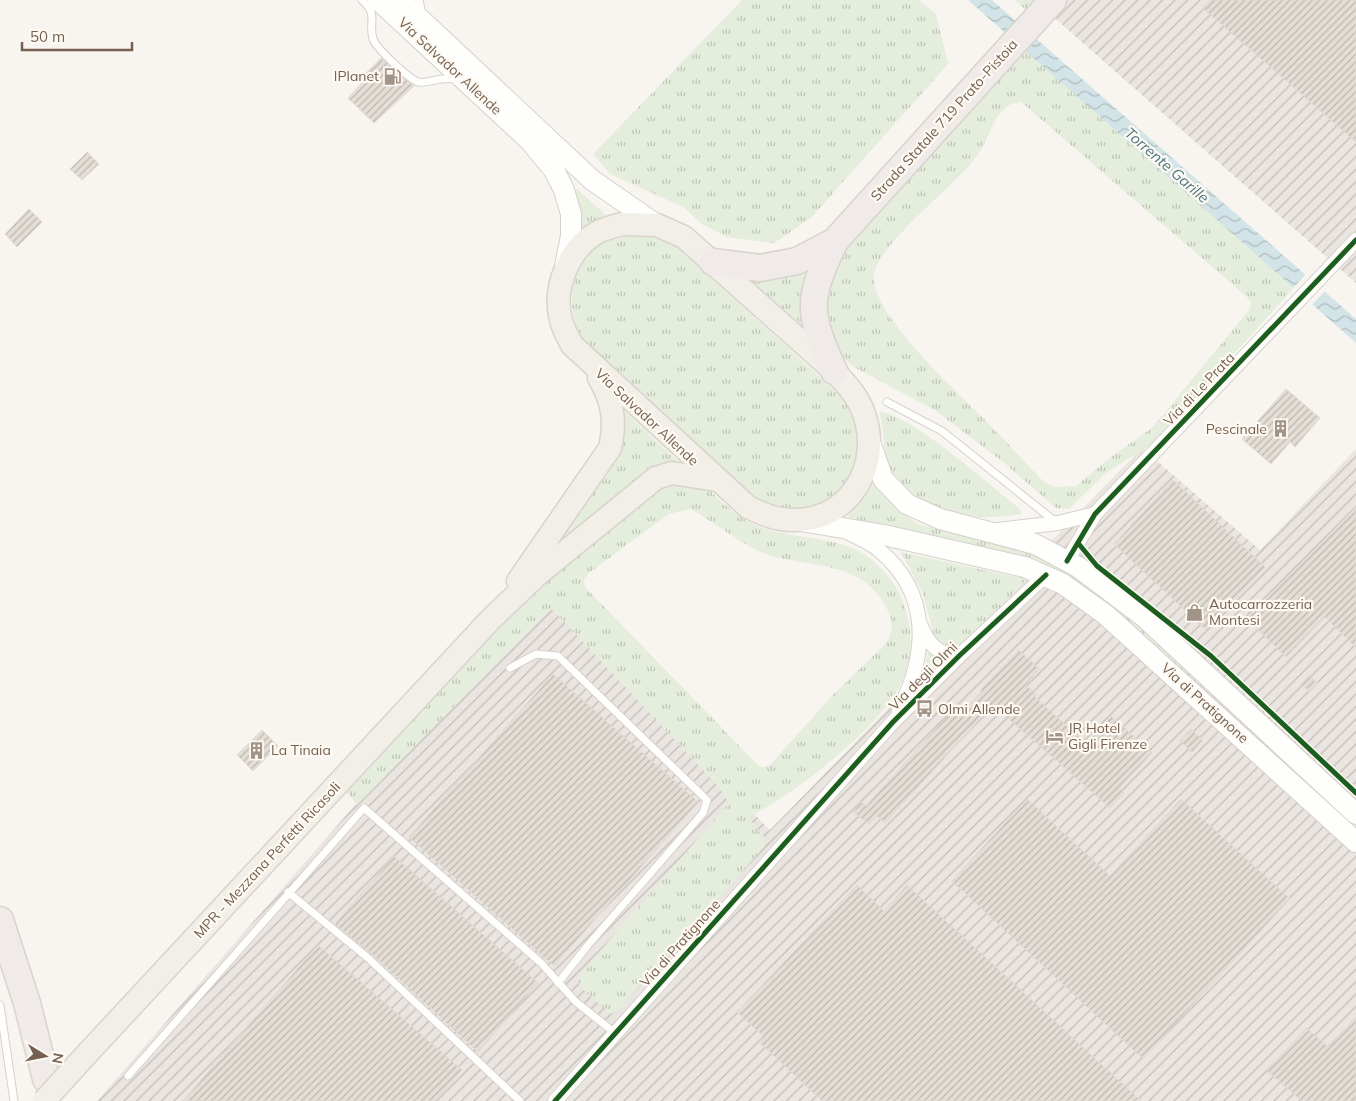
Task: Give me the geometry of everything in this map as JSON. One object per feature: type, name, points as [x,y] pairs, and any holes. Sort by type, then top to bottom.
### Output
[{"type":"highway","name":"Strada Statale 719 Prato-Pistoia","points":[[835,241],[1053,0]]},
{"type":"highway","points":[[713,262],[760,268],[797,261],[835,241]]},
{"type":"highway","points":[[834,371],[818,336],[813,308],[817,278],[835,241]]},
{"type":"highway","points":[[0,920],[27,1003],[45,1090]]},
{"type":"main road","name":"Via Salvador Allende","points":[[378,0],[478,92],[546,160],[564,190],[571,214],[571,228],[559,294],[560,320],[572,345],[594,368],[716,480],[748,507],[772,518],[838,526],[1010,563],[1046,575]]},
{"type":"main road","name":"Via Salvador Allende","points":[[400,0],[592,180],[657,224],[684,237],[834,371],[853,391],[865,415],[869,439],[884,479],[907,504],[940,519],[1035,544],[1067,561]]},
{"type":"main road","name":"Via Salvador Allende","points":[[565,266],[584,243],[600,231],[622,224],[657,224]]},
{"type":"main road","name":"MPR - Mezzana Perfetti Ricasoli","points":[[490,620],[610,448],[614,430],[612,409],[608,392],[594,368]]},
{"type":"main road","name":"Via Salvador Allende","points":[[796,520],[824,515],[842,505],[857,488],[866,466],[869,439]]},
{"type":"main road","name":"MPR - Mezzana Perfetti Ricasoli","points":[[45,1090],[85,1056],[490,620],[536,575],[656,478],[672,473],[716,480]]},
{"type":"main road","name":"Via di Pratignone","points":[[1067,561],[1143,616],[1356,814]]},
{"type":"main road","name":"Via di Pratignone","points":[[1046,575],[1106,615],[1356,842]]},
{"type":"street","name":"Via di Le Prata","points":[[1067,561],[1096,514],[1356,240]]},
{"type":"street","points":[[989,531],[1058,523],[1096,514]]},
{"type":"street","name":"Via degli Olmi","points":[[838,526],[879,550],[894,567],[912,594],[926,638],[933,647],[950,656],[959,656]]},
{"type":"street","name":"Via degli Olmi","points":[[823,800],[893,722],[959,656],[1046,575]]},
{"type":"street","name":"Via degli Olmi","points":[[893,722],[909,689],[917,666],[920,648],[920,623]]},
{"type":"street","name":"Via di Pratignone","points":[[555,1101],[823,800]]},
{"type":"lane","points":[[362,0],[373,14],[373,40],[413,80],[420,83],[444,77],[456,80],[478,92]]},
{"type":"lane","points":[[419,0],[422,15],[432,29]]},
{"type":"lane","points":[[887,402],[904,409],[942,431],[1058,523]]},
{"type":"lane","points":[[510,668],[536,654],[558,656],[707,800],[703,813],[558,982]]},
{"type":"lane","points":[[128,1076],[288,892],[364,808],[541,962],[576,1002],[615,1034]]},
{"type":"lane","points":[[288,892],[368,958],[520,1101]]},
{"type":"lane","points":[[0,1005],[14,1101]]},
{"type":"shaded area","points":[[1034,0],[1356,0],[1356,283]]},
{"type":"shaded area","points":[[1142,448],[1260,550],[1356,449],[1356,1101],[97,1101],[362,797],[551,608],[770,830]]},
{"type":"green space","points":[[742,0],[919,0],[936,14],[948,64],[811,218],[774,243],[727,237],[702,224],[683,207],[610,174],[593,154]]},
{"type":"green space","points":[[1015,0],[1037,0],[1027,11]]},
{"type":"green space","points":[[1024,49],[1294,288],[1153,443],[1106,473],[1069,509],[1056,508],[1003,462],[936,411],[854,367],[837,353],[823,299],[840,254]],"holes":[[[1021,102],[1247,297],[1251,304],[1249,310],[1153,427],[1107,460],[1076,486],[1053,487],[1042,480],[914,348],[884,307],[875,289],[874,274],[878,263],[897,238],[973,161],[1000,113],[1008,106]]]},
{"type":"green space","points":[[575,189],[577,189],[606,215],[582,228]]},
{"type":"green space","points":[[623,235],[651,235],[676,246],[842,397],[851,413],[857,431],[857,449],[854,466],[847,481],[835,494],[820,504],[801,509],[773,506],[756,500],[581,337],[572,305],[572,290],[576,275],[583,262],[593,251],[607,241]]},
{"type":"green space","points":[[816,260],[809,334],[746,277]]},
{"type":"green space","points":[[625,412],[684,467],[532,574],[623,414]]},
{"type":"green space","points":[[879,412],[910,424],[930,437],[1019,508],[1022,514],[1003,517],[963,515],[943,511],[925,504],[909,493],[896,479],[887,461]]},
{"type":"green space","points":[[875,483],[895,508],[918,524],[1031,553],[1060,567],[1092,589],[1090,592],[1052,567],[1030,559],[847,517]]},
{"type":"green space","points":[[659,484],[703,484],[733,511],[753,524],[780,533],[836,543],[862,553],[882,569],[893,583],[901,597],[909,623],[911,642],[909,661],[903,679],[893,697],[878,716],[836,756],[790,792],[750,816],[749,818],[766,840],[764,847],[617,1011],[610,1014],[579,986],[579,975],[729,803],[717,785],[551,608],[357,805],[347,792],[532,590]],"holes":[[[690,509],[759,552],[849,573],[863,581],[876,592],[890,616],[892,628],[887,642],[830,698],[769,766],[762,767],[758,765],[585,587],[584,580],[589,573],[669,514]]]},
{"type":"green space","points":[[901,552],[1025,579],[1025,581],[969,639],[961,646],[950,649],[935,639],[923,594]]},
{"type":"green space","points":[[1108,601],[1162,643],[1356,825],[1356,830],[1195,678],[1106,604]]},
{"type":"green space","points":[[928,651],[945,661],[917,689],[925,668]]},
{"type":"water","name":"Torrente Garille","points":[[968,0],[992,0],[1356,319],[1356,343]]},
{"type":"pier","points":[[1307,273],[1326,290],[1311,306],[1292,289]]},
{"type":"building","points":[[1211,0],[1356,0],[1356,142],[1204,9]]},
{"type":"building","points":[[381,58],[414,86],[374,123],[348,98],[362,83],[359,80]]},
{"type":"building","points":[[87,152],[99,164],[82,180],[70,169]]},
{"type":"building","points":[[29,209],[42,222],[17,247],[5,234]]},
{"type":"building","name":"Pescinale","points":[[1286,389],[1320,418],[1295,447],[1290,442],[1271,464],[1242,439]]},
{"type":"building","points":[[1173,480],[1265,567],[1206,630],[1114,544]]},
{"type":"building","points":[[1356,507],[1356,648],[1325,617],[1286,657],[1247,619]]},
{"type":"building","name":"JR Hotel Gigli Firenze","points":[[1019,650],[1039,669],[1026,685],[1036,694],[1035,697],[1074,733],[1088,742],[1111,716],[1152,753],[1119,788],[1124,793],[1110,808],[993,705],[885,823],[877,816],[869,824],[853,812],[861,802],[866,806],[958,704],[965,710],[981,692],[981,689]]},
{"type":"building","points":[[553,674],[698,802],[554,966],[409,837]]},
{"type":"building","points":[[1309,675],[1318,684],[1310,692],[1301,684]]},
{"type":"building","points":[[1191,729],[1203,740],[1192,752],[1180,741]]},
{"type":"building","name":"La Tinaia","points":[[262,730],[278,746],[253,771],[237,755]]},
{"type":"building","points":[[1027,799],[1110,876],[1181,799],[1290,899],[1143,1059],[952,881]]},
{"type":"building","points":[[394,856],[538,983],[478,1052],[372,954],[335,924]]},
{"type":"building","points":[[857,885],[884,911],[907,885],[1141,1101],[822,1101],[759,1042],[763,1036],[737,1012]]},
{"type":"building","points":[[318,945],[462,1070],[435,1101],[183,1101]]},
{"type":"building","points":[[1356,1017],[1356,1101],[1302,1101],[1267,1071],[1306,1028],[1328,1047]]},
{"type":"cycle path","points":[[1067,561],[1095,514],[1356,240]]},
{"type":"cycle path","points":[[1078,543],[1097,566],[1211,656],[1356,793]]},
{"type":"cycle path","points":[[555,1101],[893,722],[959,656],[1046,575]]},
{"type":"place","name":"IPlanet","points":[[393,76]]},
{"type":"place","name":"Pescinale","points":[[1281,429]]},
{"type":"place","name":"Autocarrozzeria Montesi","points":[[1195,612]]},
{"type":"place","name":"Olmi Allende","points":[[924,709]]},
{"type":"place","name":"JR Hotel Gigli Firenze","points":[[1054,736]]},
{"type":"place","name":"La Tinaia","points":[[257,750]]}]
